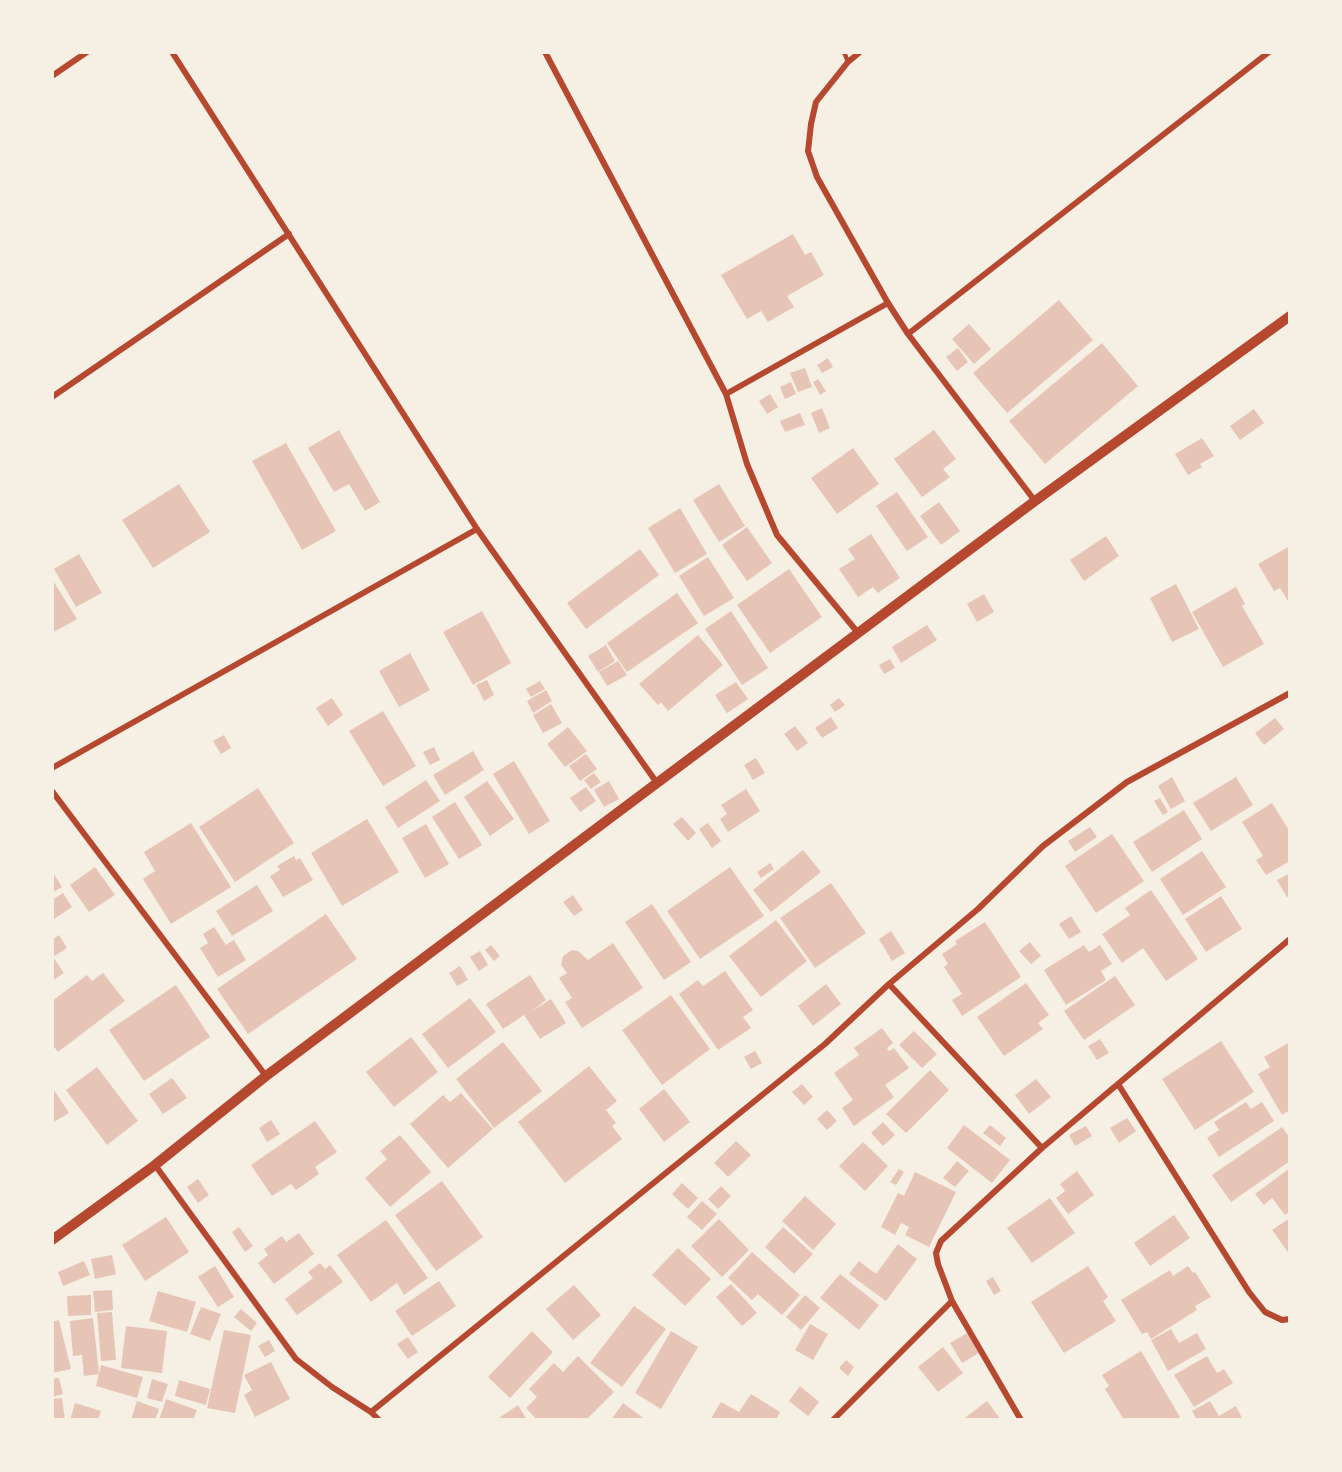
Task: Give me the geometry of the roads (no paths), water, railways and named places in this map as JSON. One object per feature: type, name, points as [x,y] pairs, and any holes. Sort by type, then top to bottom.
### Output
[{"type":"street","points":[[52,76],[87,52]]},
{"type":"street","points":[[172,52],[477,529],[657,783]]},
{"type":"street","points":[[545,52],[726,394],[747,464],[777,535],[859,634]]},
{"type":"street","points":[[860,52],[848,62],[816,102],[808,151],[817,177],[908,334],[1035,501]]},
{"type":"street","points":[[908,334],[1269,52]]},
{"type":"street","points":[[52,397],[289,234]]},
{"type":"street","points":[[726,394],[888,303]]},
{"type":"street","points":[[54,1235],[155,1165],[266,1076],[657,783],[1035,501],[1290,316]]},
{"type":"street","points":[[52,768],[477,529]]},
{"type":"street","points":[[371,1412],[807,1059],[889,984],[978,909],[1043,846],[1127,782],[1290,693]]},
{"type":"street","points":[[52,790],[266,1076]]},
{"type":"street","points":[[1021,1419],[952,1301],[938,1264],[936,1253],[941,1241],[1042,1148],[1290,939]]},
{"type":"street","points":[[889,984],[1042,1148]]},
{"type":"street","points":[[1118,1084],[1249,1292],[1265,1312],[1282,1320],[1290,1319]]},
{"type":"street","points":[[155,1165],[296,1359],[379,1419]]},
{"type":"street","points":[[833,1419],[952,1301]]},
{"type":"lane","points":[[844,52],[848,62]]}]
